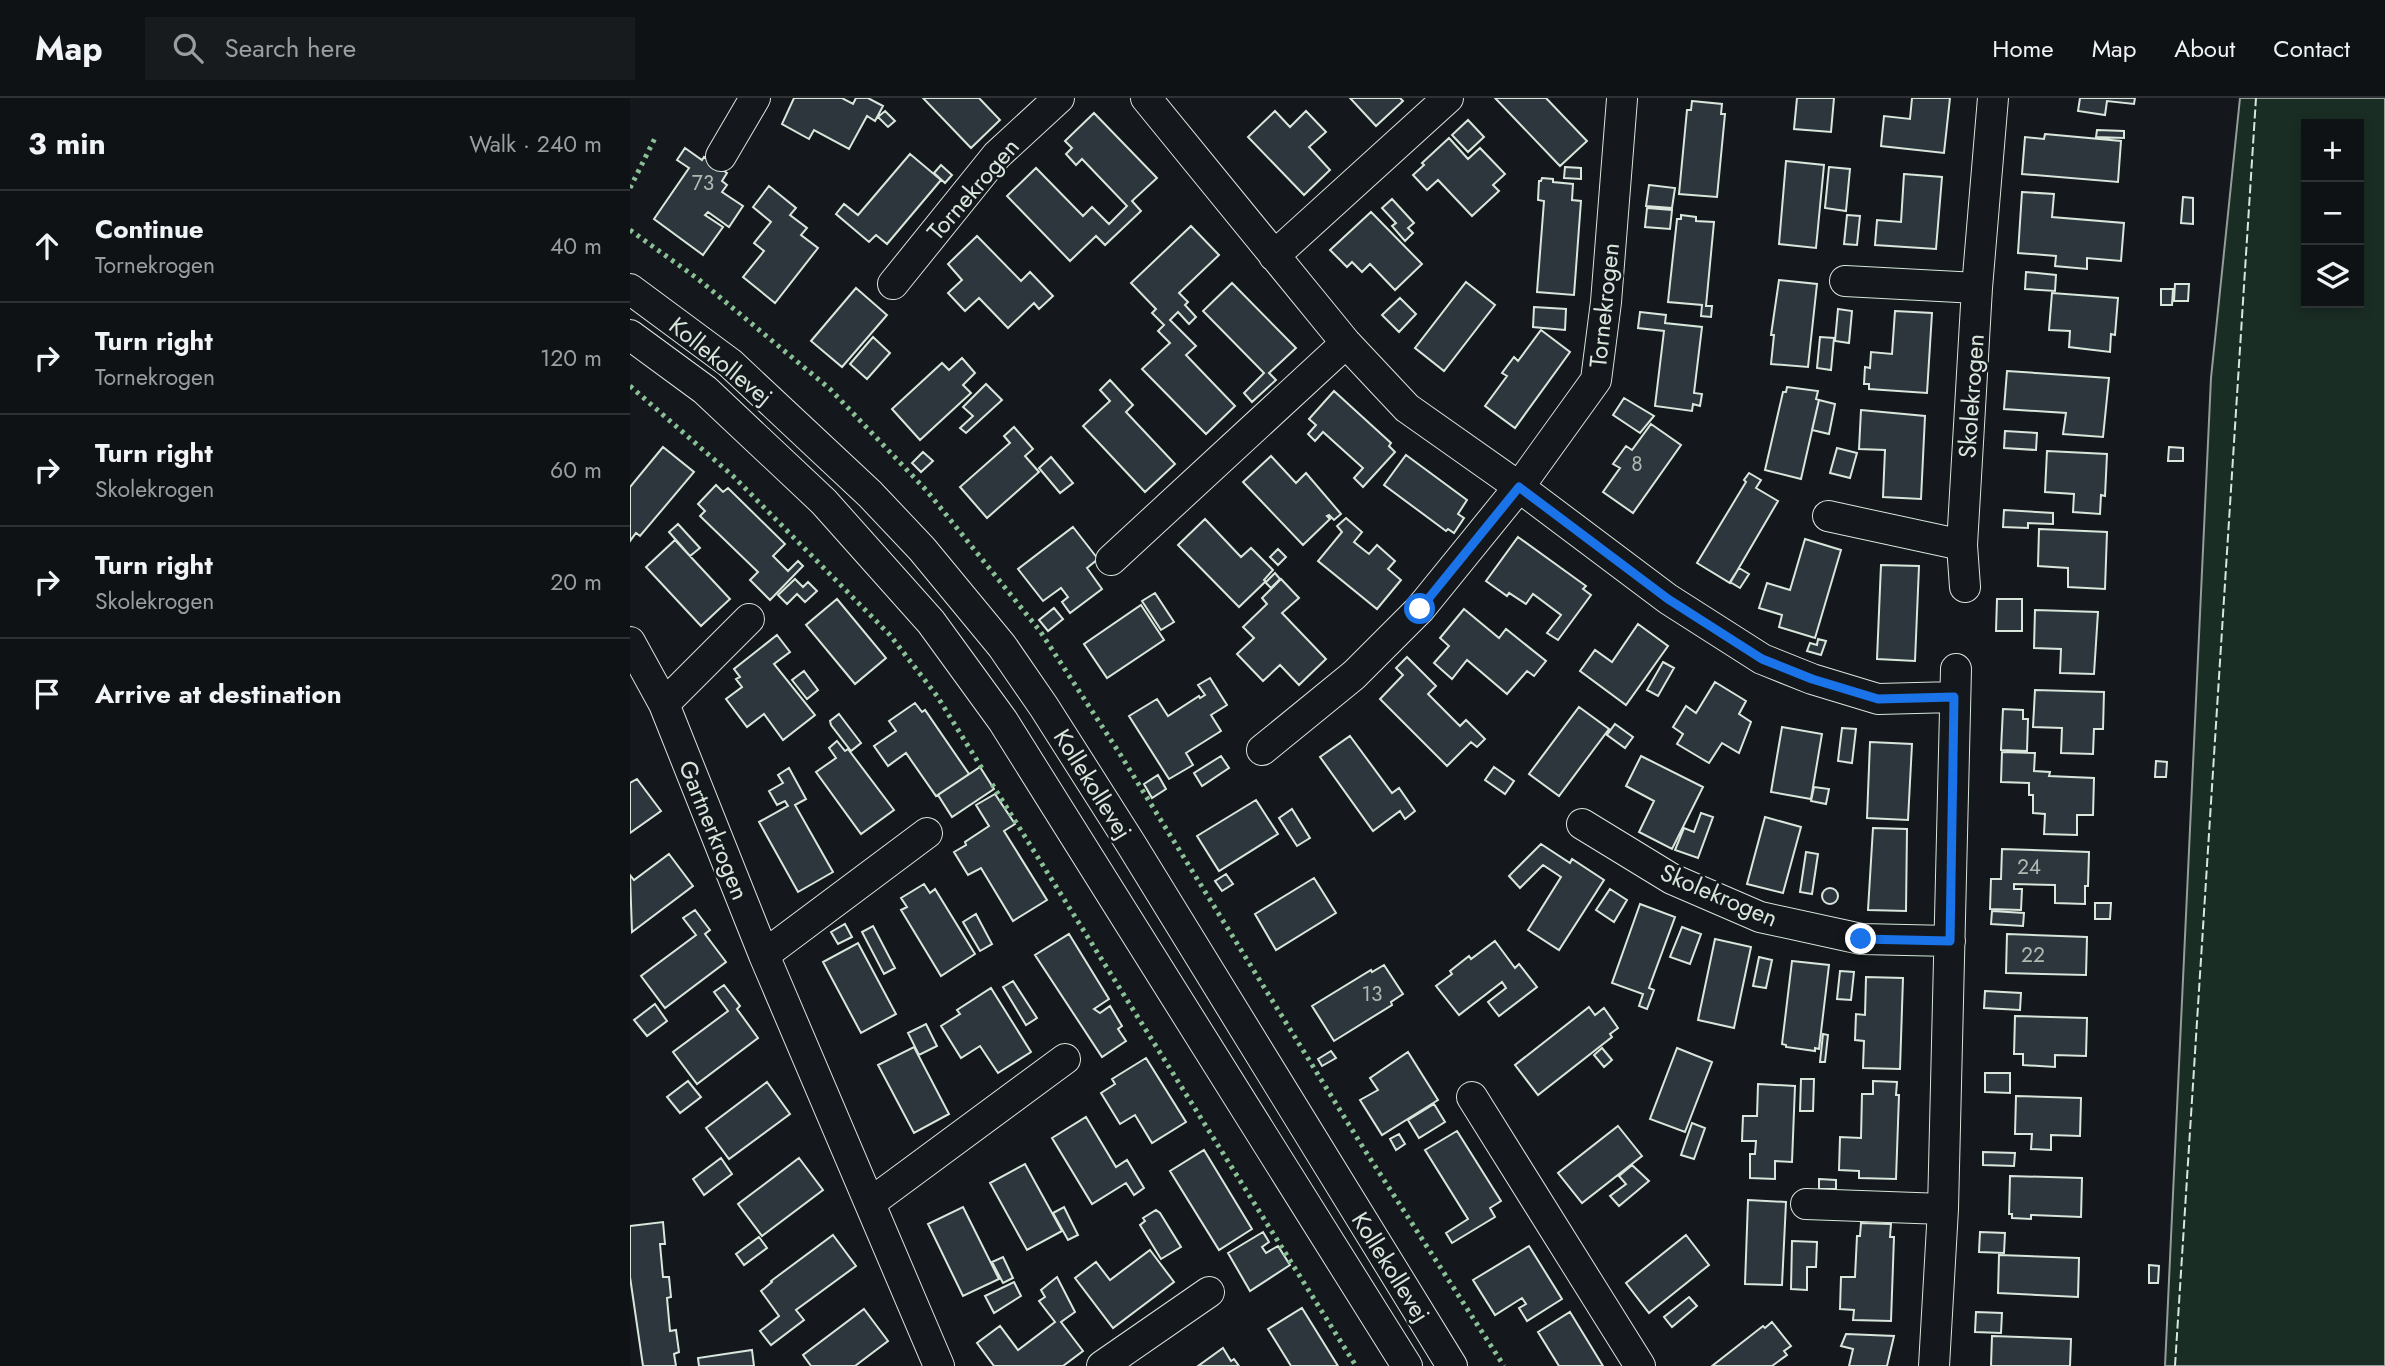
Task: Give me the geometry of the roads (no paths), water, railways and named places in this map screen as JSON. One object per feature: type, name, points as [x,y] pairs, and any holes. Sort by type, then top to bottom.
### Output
[{"type":"street","points":[[721,156],[755,98]]},
{"type":"street","name":"Tornekrogen","points":[[893,284],[997,155],[1059,98]]},
{"type":"street","points":[[1146,98],[1346,343],[1407,408],[1519,487],[1668,599],[1762,659],[1812,679],[1878,699],[1955,683],[1943,1209],[1934,1366]]},
{"type":"street","points":[[1274,256],[1448,98]]},
{"type":"street","name":"Skolekrogen","points":[[1965,586],[1962,545],[1977,288],[1993,98]]},
{"type":"street","name":"Tornekrogen","points":[[1262,750],[1354,675],[1420,609],[1519,487],[1595,380],[1606,302],[1622,99]]},
{"type":"street","points":[[1844,281],[1977,288]]},
{"type":"street","name":"Kollekollevej","points":[[630,289],[730,363],[870,494],[922,549],[1002,646],[1044,706],[1452,1366]]},
{"type":"street","name":"Kollekollevej","points":[[630,335],[705,390],[824,502],[931,622],[1010,733],[1407,1366]]},
{"type":"street","points":[[1111,560],[1346,343]]},
{"type":"street","points":[[1828,516],[1962,545]]},
{"type":"street","points":[[664,704],[750,619]]},
{"type":"street","name":"Gartnerkrogen","points":[[630,642],[664,704],[765,956],[939,1366]]},
{"type":"street","name":"Skolekrogen","points":[[1582,824],[1672,879],[1760,917],[1861,939],[1950,941]]},
{"type":"street","points":[[765,956],[927,833]]},
{"type":"street","points":[[870,1203],[1065,1059]]},
{"type":"street","points":[[1472,1097],[1640,1366]]},
{"type":"street","points":[[1806,1204],[1943,1209]]},
{"type":"street","points":[[1102,1366],[1209,1292]]}]
